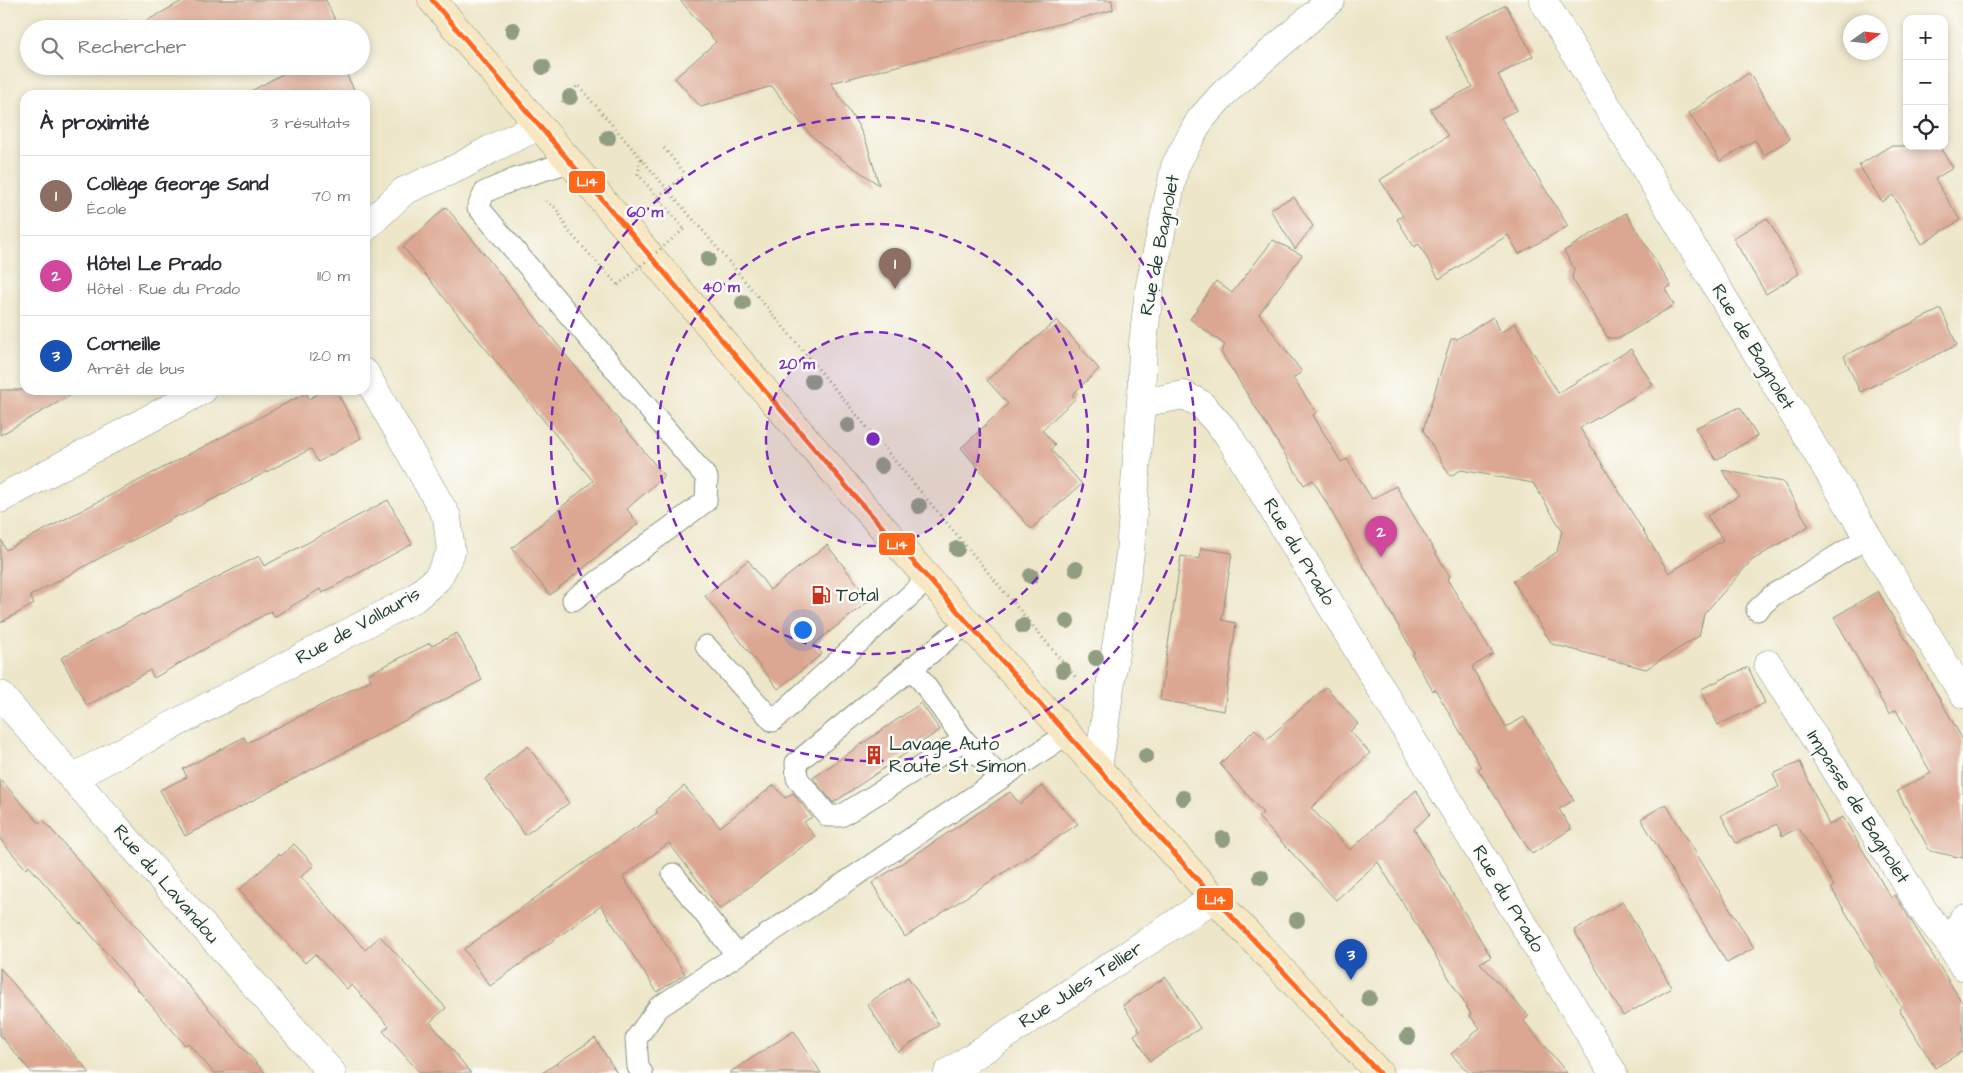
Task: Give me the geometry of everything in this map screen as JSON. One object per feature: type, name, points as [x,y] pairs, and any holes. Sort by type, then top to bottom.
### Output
[{"type":"main road","points":[[432,0],[858,500],[1214,898],[1379,1073]]},
{"type":"street","name":"Rue de Bagnolet","points":[[1141,403],[1143,344],[1148,290],[1175,166],[1200,120],[1224,93],[1330,0]]},
{"type":"street","name":"Rue de Bagnolet","points":[[1543,0],[1963,694]]},
{"type":"street","points":[[370,223],[404,191],[459,167],[539,126]]},
{"type":"street","name":"Rue de Vallauris","points":[[72,778],[415,598],[438,578],[451,552],[447,517],[370,382]]},
{"type":"street","points":[[0,499],[194,395]]},
{"type":"street","name":"Rue du Prado","points":[[1141,403],[1184,395],[1201,404],[1227,433],[1613,1073]]},
{"type":"street","points":[[1098,768],[1130,553],[1141,403]]},
{"type":"street","name":"Impasse de Bagnolet","points":[[1768,664],[1925,913],[1958,957]]},
{"type":"street","name":"Rue du Lavandou","points":[[0,694],[332,1073]]},
{"type":"street","name":"Rue Jules Tellier","points":[[948,1073],[1214,898]]},
{"type":"street","points":[[1958,957],[1963,919]]},
{"type":"lane","points":[[569,162],[515,179],[485,192],[478,207],[707,478],[706,501],[573,600]]},
{"type":"lane","points":[[1757,610],[1773,595],[1868,536]]},
{"type":"lane","points":[[706,646],[773,721],[928,579]]},
{"type":"lane","points":[[964,740],[841,816],[828,816],[798,778],[796,763],[967,623]]},
{"type":"lane","points":[[912,667],[964,740],[1001,778]]},
{"type":"lane","points":[[642,1073],[638,1067],[636,1039],[658,1008],[1067,734]]},
{"type":"lane","points":[[673,874],[737,955]]},
{"type":"path","points":[[539,126],[578,85],[1081,683]]},
{"type":"path","points":[[658,196],[686,175],[664,148]]},
{"type":"path","points":[[569,232],[618,285],[684,230],[638,174],[641,159]]},
{"type":"building","points":[[184,0],[326,0],[335,20],[148,20]]},
{"type":"building","points":[[680,0],[1112,0],[1113,10],[831,83],[858,125],[867,144],[879,185],[827,149],[809,133],[772,86],[701,107],[675,78],[716,42]]},
{"type":"building","points":[[1506,5],[1533,56],[1498,75],[1517,110],[1501,118],[1568,226],[1519,254],[1508,235],[1439,279],[1419,244],[1414,247],[1397,219],[1403,216],[1380,180],[1448,136],[1430,109],[1472,87],[1446,36]]},
{"type":"building","points":[[1749,73],[1790,139],[1764,155],[1755,140],[1720,161],[1689,113]]},
{"type":"building","points":[[281,75],[347,75],[354,90],[253,90]]},
{"type":"building","points":[[1890,146],[1903,146],[1903,150],[1942,150],[1953,168],[1935,179],[1960,220],[1922,244],[1893,195],[1882,202],[1859,165]]},
{"type":"building","points":[[1294,197],[1313,226],[1295,249],[1270,209]]},
{"type":"building","points":[[446,207],[664,476],[627,509],[638,524],[550,595],[512,548],[593,481],[403,247]]},
{"type":"building","points":[[1626,213],[1671,286],[1665,289],[1674,305],[1620,338],[1608,338],[1572,278],[1574,268],[1564,251]]},
{"type":"building","points":[[1767,218],[1799,274],[1766,294],[1733,238]]},
{"type":"building","points":[[1273,240],[1302,255],[1259,314],[1302,372],[1293,378],[1316,412],[1313,415],[1341,462],[1347,459],[1372,499],[1396,486],[1450,577],[1447,579],[1493,654],[1472,667],[1506,727],[1524,717],[1574,800],[1559,809],[1571,829],[1532,854],[1478,769],[1481,767],[1435,689],[1433,691],[1412,655],[1414,653],[1313,480],[1304,485],[1221,352],[1225,345],[1190,319],[1216,281],[1232,293]]},
{"type":"building","points":[[1941,309],[1957,345],[1860,392],[1844,356]]},
{"type":"building","points":[[1493,317],[1500,333],[1515,323],[1558,393],[1631,349],[1653,385],[1580,428],[1669,573],[1723,540],[1707,516],[1739,496],[1722,470],[1783,482],[1809,526],[1751,561],[1704,614],[1699,636],[1646,669],[1552,644],[1513,581],[1557,552],[1562,530],[1533,483],[1461,470],[1450,476],[1423,430],[1451,339],[1457,339]]},
{"type":"building","points":[[1057,320],[1099,369],[1072,395],[1076,398],[1042,430],[1055,445],[1051,450],[1082,484],[1031,529],[961,448],[1008,404],[987,380]]},
{"type":"building","points":[[0,390],[20,390],[20,395],[71,395],[0,435]]},
{"type":"building","points":[[302,395],[307,395],[309,399],[316,395],[339,395],[361,438],[318,462],[311,449],[179,515],[30,596],[34,604],[0,623],[0,538],[6,550]]},
{"type":"building","points":[[1740,407],[1757,436],[1716,460],[1695,428]]},
{"type":"building","points":[[388,500],[412,544],[322,593],[320,589],[274,617],[271,611],[154,678],[150,670],[87,706],[61,658],[142,614],[259,556],[264,566]]},
{"type":"building","points":[[827,545],[870,600],[814,644],[822,654],[778,689],[705,596],[748,560],[770,590]]},
{"type":"building","points":[[1201,548],[1232,553],[1222,620],[1236,623],[1224,711],[1160,700],[1181,556],[1200,559]]},
{"type":"building","points":[[1878,591],[1963,740],[1963,858],[1930,851],[1897,791],[1931,773],[1896,710],[1889,714],[1834,617]]},
{"type":"building","points":[[457,633],[482,680],[185,836],[160,790],[187,777],[183,769],[244,737],[247,743],[371,680],[368,674],[430,643],[432,646]]},
{"type":"building","points":[[1748,667],[1765,703],[1718,725],[1701,689]]},
{"type":"building","points":[[1326,687],[1358,724],[1350,731],[1370,753],[1311,808],[1350,850],[1416,790],[1430,814],[1414,829],[1491,957],[1480,963],[1529,1016],[1524,1021],[1567,1073],[1469,1073],[1451,1054],[1480,1028],[1469,1015],[1471,1014],[1378,862],[1336,900],[1258,817],[1263,813],[1220,764],[1255,729],[1266,740]]},
{"type":"building","name":"Lavage Auto Route St Simon","points":[[921,703],[940,730],[833,803],[813,778]]},
{"type":"building","points":[[528,746],[569,803],[525,835],[485,779]]},
{"type":"building","points":[[1800,762],[1829,825],[1843,817],[1891,898],[1895,895],[1963,1004],[1963,1051],[1935,1068],[1899,1009],[1901,1007],[1831,888],[1834,886],[1799,828],[1782,836],[1777,824],[1736,843],[1721,815],[1779,787],[1773,774]]},
{"type":"building","points":[[0,779],[39,823],[43,820],[265,1073],[214,1073],[188,1043],[185,1045],[81,923],[29,866],[26,869],[0,839]]},
{"type":"building","points":[[774,785],[785,798],[793,793],[812,817],[804,822],[815,837],[720,909],[669,843],[623,877],[685,974],[657,992],[601,906],[490,986],[464,949],[657,813],[656,810],[684,786],[720,827]]},
{"type":"building","points":[[1042,786],[1078,824],[905,937],[872,883],[1010,792],[1020,804]]},
{"type":"building","points":[[1666,804],[1754,948],[1727,963],[1641,819]]},
{"type":"building","points":[[294,844],[314,865],[301,877],[365,950],[380,936],[446,1008],[430,1022],[471,1073],[420,1073],[383,1031],[389,1026],[352,985],[347,989],[315,954],[305,963],[239,890],[279,854],[281,856]]},
{"type":"building","points":[[1623,902],[1672,988],[1623,1016],[1574,930]]},
{"type":"building","points":[[0,968],[90,1073],[32,1073],[0,1035]]},
{"type":"building","points":[[908,977],[939,1025],[898,1052],[867,1004]]},
{"type":"building","points":[[1166,977],[1200,1028],[1150,1061],[1134,1035],[1140,1031],[1123,1005]]},
{"type":"building","points":[[794,1031],[821,1073],[729,1073]]},
{"type":"building","points":[[595,1038],[617,1073],[542,1073]]},
{"type":"transit line","name":"L14","points":[[432,0],[858,500],[1214,898],[1379,1073]]},
{"type":"place","name":"Collège George Sand","points":[[895,289]]},
{"type":"place","name":"Hôtel Le Prado","points":[[1381,557]]},
{"type":"place","name":"Total","points":[[821,595]]},
{"type":"place","name":"Lavage Auto Route St Simon","points":[[874,755]]},
{"type":"place","name":"Corneille","points":[[1351,980]]}]
